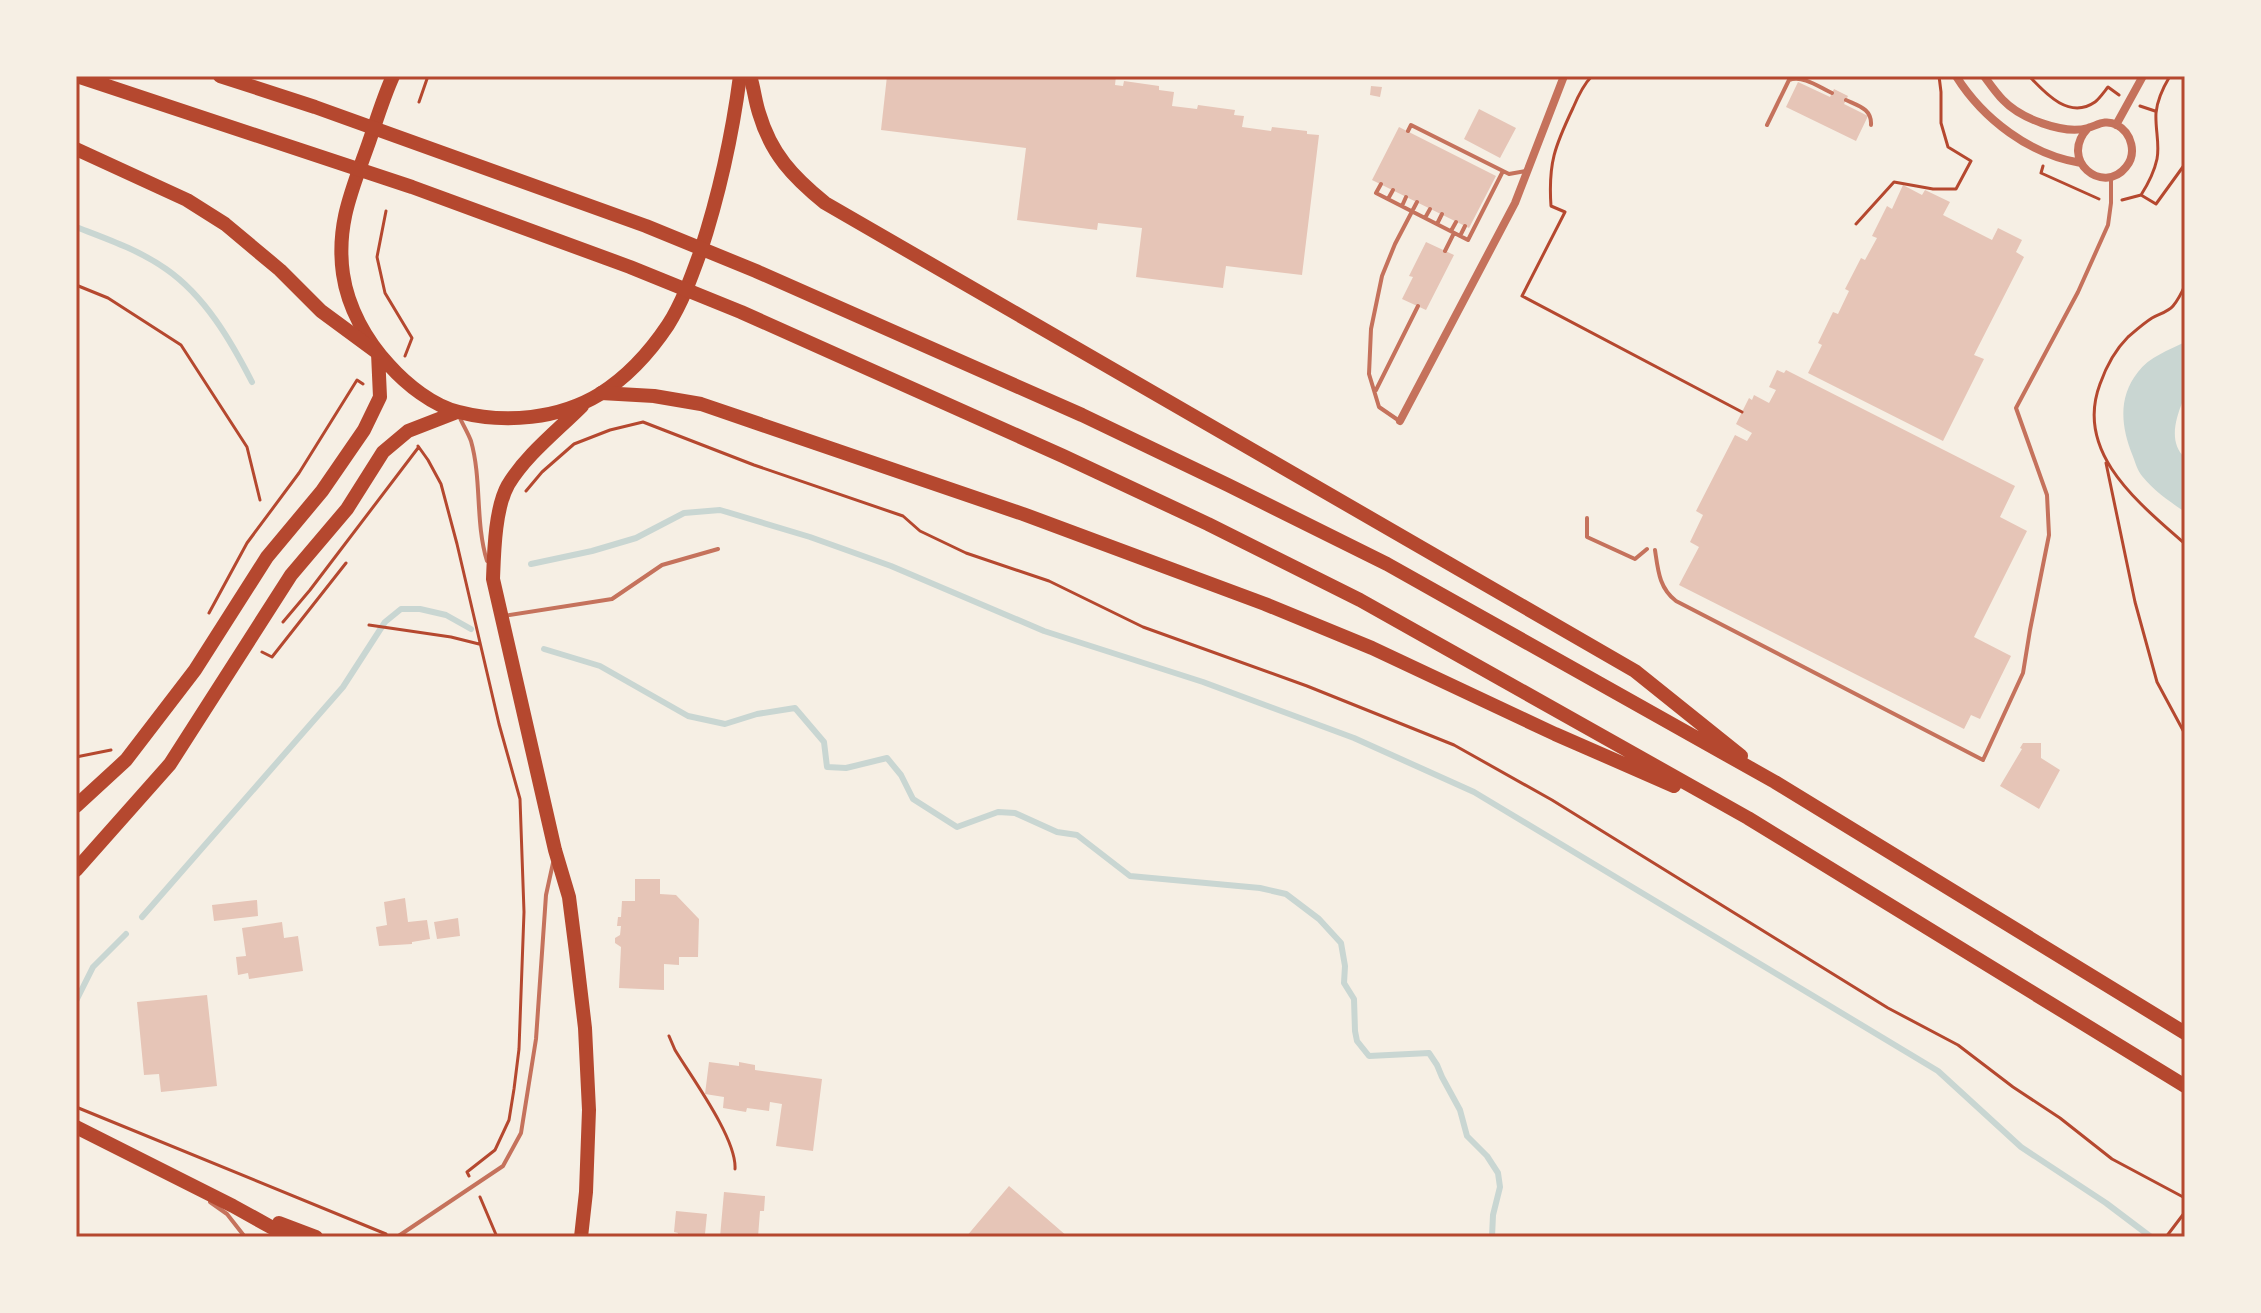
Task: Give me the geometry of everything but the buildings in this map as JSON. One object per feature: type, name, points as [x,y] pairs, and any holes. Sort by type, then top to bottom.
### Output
[{"type":"highway","points":[[77,76],[412,187],[630,267],[741,312],[1208,524],[1360,600],[1748,818],[2185,1086]]},
{"type":"highway","points":[[220,76],[646,226],[756,271],[1082,415],[1268,505],[1387,564],[1775,782],[2185,1033]]},
{"type":"highway","points":[[393,76],[344,214],[341,243],[349,300],[358,322],[378,353],[397,374],[434,401],[457,412],[503,418],[538,416],[571,408],[594,397],[622,378],[668,325],[690,283],[716,204],[740,76]]},
{"type":"highway","points":[[750,76],[758,112],[776,154],[798,181],[825,203],[1635,671],[1775,782]]},
{"type":"highway","points":[[76,149],[187,200],[225,224],[321,311],[378,353]]},
{"type":"highway","points":[[76,806],[135,749],[195,670],[267,557],[322,491],[364,430],[380,397],[378,353]]},
{"type":"highway","points":[[581,1237],[589,1110],[585,1028],[569,897],[555,850],[493,579],[494,540],[507,487],[531,456],[594,397],[654,396],[701,404],[1037,519],[1265,604],[1372,648],[1555,734],[1748,818]]},
{"type":"highway","points":[[76,870],[170,764],[291,575],[347,509],[383,452],[408,431],[457,412]]},
{"type":"highway","points":[[76,1127],[289,1237]]},
{"type":"highway","points":[[233,1206],[316,1237]]},
{"type":"street","points":[[1400,421],[1515,203],[1564,76]]},
{"type":"street","points":[[1956,76],[1965,90],[2001,127],[2047,154],[2081,163]]},
{"type":"street","points":[[1984,76],[2004,102],[2030,119],[2066,130],[2088,128],[2099,123],[2116,125],[2129,136],[2132,153],[2125,168],[2111,177],[2102,177],[2094,175],[2081,163],[2079,140],[2088,128]]},
{"type":"street","points":[[2116,125],[2140,78]]},
{"type":"lane","points":[[1767,125],[1789,80],[1793,78],[1800,78],[1832,93]]},
{"type":"lane","points":[[1846,100],[1868,111],[1872,116],[1871,125]]},
{"type":"lane","points":[[1408,131],[1411,125],[1509,174],[1526,171]]},
{"type":"lane","points":[[1419,137],[1422,130]]},
{"type":"lane","points":[[1433,144],[1436,137]]},
{"type":"lane","points":[[1443,149],[1447,143]]},
{"type":"lane","points":[[1457,156],[1460,149]]},
{"type":"lane","points":[[1468,162],[1471,155]]},
{"type":"lane","points":[[1482,169],[1485,162]]},
{"type":"lane","points":[[1491,174],[1495,167]]},
{"type":"lane","points":[[1381,184],[1376,193],[1468,240],[1503,171]]},
{"type":"lane","points":[[1655,550],[1660,582],[1676,601],[1983,760],[2023,673],[2049,535],[2047,495],[2016,408],[2078,292],[2108,225],[2111,177]]},
{"type":"lane","points":[[1388,199],[1393,190]]},
{"type":"lane","points":[[1402,206],[1406,197]]},
{"type":"lane","points":[[1400,421],[1379,407],[1369,374],[1371,329],[1382,276],[1417,202]]},
{"type":"lane","points":[[1425,218],[1430,209]]},
{"type":"lane","points":[[1437,224],[1442,214]]},
{"type":"lane","points":[[1445,251],[1455,233],[1456,222]]},
{"type":"lane","points":[[1455,233],[1465,226]]},
{"type":"lane","points":[[1375,392],[1418,306]]},
{"type":"lane","points":[[457,412],[470,440],[482,543],[493,579]]},
{"type":"lane","points":[[1587,518],[1587,537],[1635,559],[1647,549]]},
{"type":"lane","points":[[501,617],[612,599],[662,565],[718,549]]},
{"type":"lane","points":[[395,1237],[503,1166],[521,1133],[536,1039],[546,895],[555,850]]},
{"type":"lane","points":[[180,1180],[227,1214],[245,1237]]},
{"type":"path","points":[[419,102],[428,76]]},
{"type":"path","points":[[1592,76],[1585,83],[1552,158],[1549,178],[1551,206],[1565,212],[1522,296],[1742,412]]},
{"type":"path","points":[[1856,224],[1894,182],[1933,189],[1956,189],[1971,161],[1948,147],[1941,123],[1939,76]]},
{"type":"path","points":[[2029,76],[2051,100],[2059,104],[2081,108],[2095,102],[2108,87],[2128,101],[2156,111]]},
{"type":"path","points":[[2170,76],[2156,111],[2158,158],[2152,178],[2141,195],[2156,204],[2185,164]]},
{"type":"path","points":[[386,211],[377,257],[385,293],[412,338],[397,374]]},
{"type":"path","points":[[76,285],[108,298],[181,345],[247,447],[260,500]]},
{"type":"path","points":[[2185,285],[2172,309],[2150,319],[2126,339],[2106,366],[2092,414],[2096,437],[2105,460],[2135,602],[2157,682],[2185,734]]},
{"type":"path","points":[[204,624],[247,543],[299,473],[357,380],[380,397]]},
{"type":"path","points":[[526,491],[574,444],[610,430],[643,422],[754,465],[903,516],[920,531],[966,553],[1049,581],[1143,627],[1307,686],[1454,745],[1552,800],[1888,1008],[1958,1045],[2112,1159],[2185,1198]]},
{"type":"path","points":[[408,431],[441,484],[520,799],[524,912],[519,1049],[509,1120],[495,1150],[467,1172],[497,1237]]},
{"type":"path","points":[[310,590],[419,447]]},
{"type":"path","points":[[2105,460],[2134,498],[2185,544]]},
{"type":"path","points":[[258,650],[272,657],[346,563]]},
{"type":"path","points":[[369,625],[480,644]]},
{"type":"path","points":[[76,757],[111,750]]},
{"type":"path","points":[[669,1036],[726,1133],[736,1158],[735,1169]]},
{"type":"path","points":[[76,1107],[395,1237]]},
{"type":"path","points":[[2166,1237],[2185,1212]]},
{"type":"shaded area","points":[[2185,342],[2185,400],[2179,410],[2175,439],[2185,458],[2185,512],[2140,474],[2128,443],[2123,412],[2127,391],[2143,367],[2160,354]]},
{"type":"waterway","points":[[76,227],[145,256],[180,280],[216,320],[252,382]]},
{"type":"waterway","points":[[531,564],[636,538],[684,513],[720,510],[891,566],[1044,631],[1203,682],[1354,738],[1474,792],[1938,1071],[2021,1147],[2151,1237]]},
{"type":"waterway","points":[[142,917],[343,687],[385,622],[401,609],[420,609],[446,615],[471,629]]},
{"type":"waterway","points":[[544,649],[600,666],[688,716],[725,724],[757,714],[795,708],[824,742],[827,767],[846,768],[887,758],[901,775],[913,799],[957,827],[998,812],[1015,813],[1057,832],[1077,835],[1130,876],[1260,888],[1286,894],[1319,919],[1341,943],[1344,983],[1354,999],[1357,1041],[1369,1056],[1429,1053],[1437,1065],[1460,1110],[1467,1136],[1487,1156],[1498,1173],[1500,1187],[1493,1215],[1492,1237]]},
{"type":"waterway","points":[[76,1001],[93,967],[126,934]]}]
